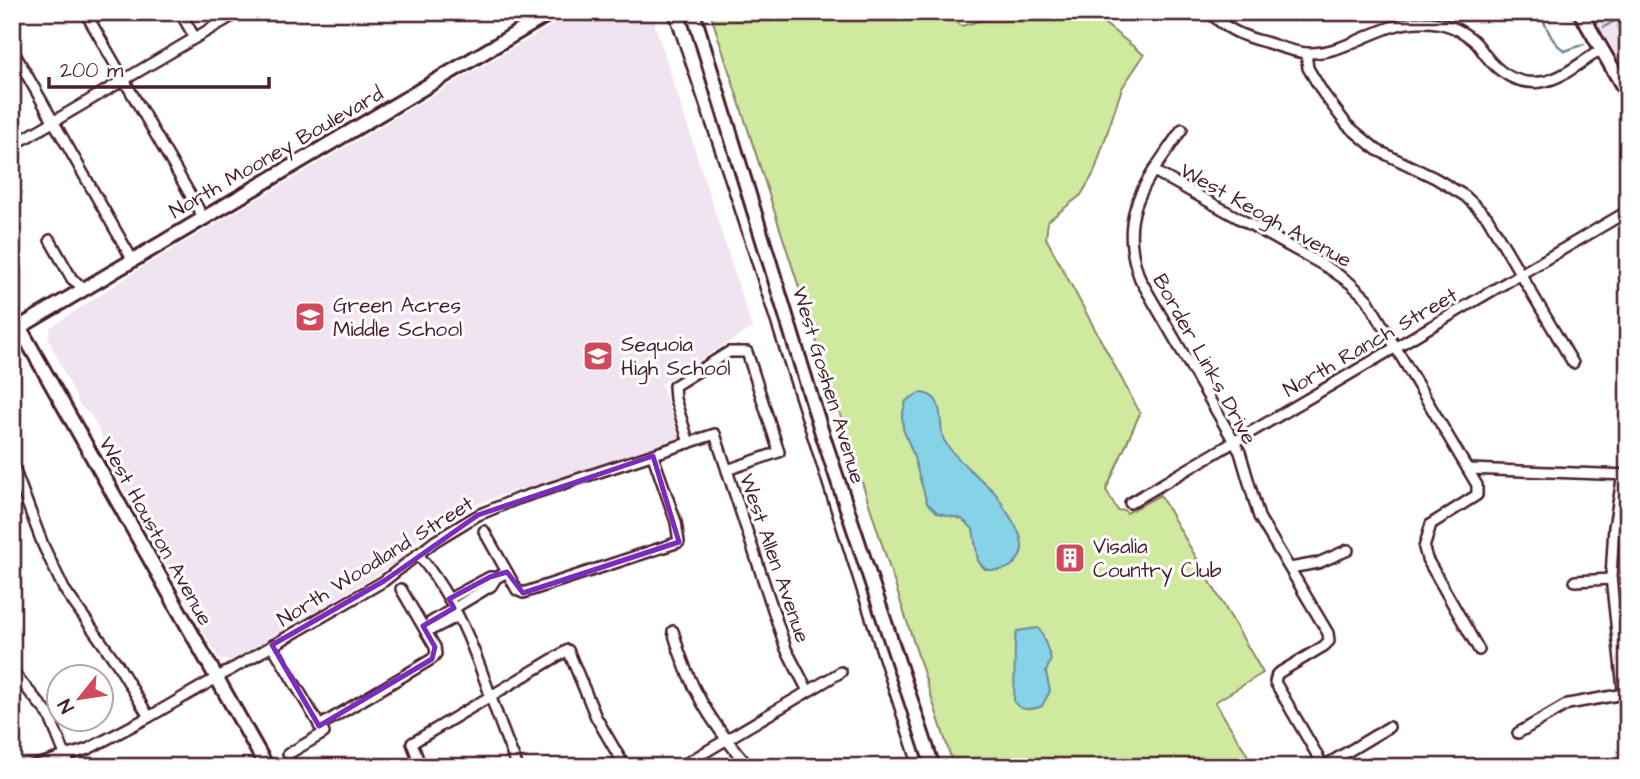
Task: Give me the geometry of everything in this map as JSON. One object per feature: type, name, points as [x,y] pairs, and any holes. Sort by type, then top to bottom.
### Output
[{"type":"main road","name":"North Mooney Boulevard","points":[[15,330],[552,12]]},
{"type":"main road","name":"West Goshen Avenue","points":[[693,12],[822,433],[933,767]]},
{"type":"main road","points":[[1580,12],[1628,95]]},
{"type":"main road","name":"West Houston Avenue","points":[[12,314],[15,330],[267,767]]},
{"type":"street","points":[[85,12],[202,217]]},
{"type":"street","points":[[180,12],[195,38]]},
{"type":"street","points":[[12,146],[239,12]]},
{"type":"street","points":[[1210,12],[1217,21],[1244,37],[1306,53],[1346,46],[1386,27],[1408,22],[1447,25],[1474,40],[1495,69],[1511,78],[1541,82],[1559,76],[1602,49]]},
{"type":"street","points":[[12,49],[132,259]]},
{"type":"street","points":[[1306,53],[1308,68],[1322,93],[1347,125],[1377,150],[1436,178],[1465,196],[1487,217],[1573,363]]},
{"type":"street","name":"Border Links Drive","points":[[1182,129],[1135,204],[1129,242],[1133,262],[1140,279],[1240,452],[1259,517],[1328,633],[1329,641],[1324,646],[1277,674],[1275,682],[1324,766]]},
{"type":"street","name":"West Keogh Avenue","points":[[1154,171],[1330,269],[1367,299],[1469,469]]},
{"type":"street","name":"North Ranch Street","points":[[1130,503],[1628,211]]},
{"type":"street","points":[[50,240],[72,279],[84,288]]},
{"type":"street","points":[[689,443],[675,399],[674,386],[729,352],[747,352],[779,452],[727,470]]},
{"type":"street","name":"North Woodland Street","points":[[30,767],[88,749],[149,717],[384,581],[458,526],[497,506],[715,434]]},
{"type":"street","name":"West Allen Avenue","points":[[715,434],[786,649],[808,691]]},
{"type":"street","points":[[484,531],[517,590],[523,593],[679,542],[676,522],[653,456]]},
{"type":"street","points":[[12,463],[43,545],[64,589],[118,665],[149,717]]},
{"type":"street","points":[[1479,650],[1427,559],[1424,548],[1431,524],[1477,495],[1477,485],[1469,469],[1625,474],[1614,527],[1611,579],[1628,736]]},
{"type":"street","points":[[1290,568],[1318,563],[1348,550]]},
{"type":"street","points":[[418,554],[454,608],[473,648],[498,722],[518,767]]},
{"type":"street","points":[[425,630],[431,622],[439,622],[454,608],[491,586],[496,578],[507,572]]},
{"type":"street","points":[[1575,581],[1611,579]]},
{"type":"street","points":[[319,726],[432,659],[436,654],[435,646],[401,589]]},
{"type":"street","points":[[673,631],[690,682],[704,710],[749,767]]},
{"type":"street","points":[[272,645],[324,733],[288,754]]},
{"type":"street","points":[[421,767],[412,743],[568,650],[596,717],[625,767]]},
{"type":"street","points":[[12,671],[49,715],[71,767]]},
{"type":"street","points":[[680,767],[841,672]]},
{"type":"street","points":[[1518,733],[1568,704],[1624,694]]},
{"type":"street","points":[[1324,766],[1390,727]]},
{"type":"highlighted area","points":[[653,456],[679,542],[523,593],[507,572],[490,577],[449,599],[454,608],[423,626],[435,647],[432,659],[319,726],[272,645],[384,581],[478,515]]},
{"type":"shaded area","points":[[574,12],[651,12],[752,328],[661,384],[680,439],[471,507],[420,539],[399,560],[377,575],[230,661],[219,659],[127,496],[105,452],[95,422],[80,406],[48,338],[51,327],[141,268]]},
{"type":"shaded area","points":[[1589,12],[1628,12],[1628,76],[1609,42]]},
{"type":"green space","name":"Visalia Country Club","points":[[710,12],[942,12],[962,26],[1009,12],[1090,12],[1144,55],[1122,88],[1094,173],[1081,195],[1048,221],[1046,238],[1140,413],[1106,490],[1118,511],[1124,510],[1127,513],[1160,495],[1263,673],[1215,702],[1255,767],[954,767]]},
{"type":"water","points":[[919,393],[934,398],[940,411],[944,440],[960,460],[997,495],[1018,530],[1021,553],[1018,560],[1008,568],[985,569],[978,561],[973,529],[962,519],[938,513],[927,503],[903,429],[902,416],[906,401]]},
{"type":"water","points":[[1038,628],[1051,659],[1046,672],[1050,691],[1042,706],[1023,709],[1014,702],[1015,641],[1017,631]]},
{"type":"waterway","points":[[1538,12],[1559,47],[1565,51],[1584,44]]},
{"type":"waterway","points":[[1604,27],[1628,13]]},
{"type":"railway","points":[[668,12],[730,196],[913,767]]},
{"type":"place","name":"Green Acres Middle School","points":[[310,317]]},
{"type":"place","name":"Sequoia High School","points":[[598,356]]},
{"type":"place","name":"Visalia Country Club","points":[[1070,558]]}]
